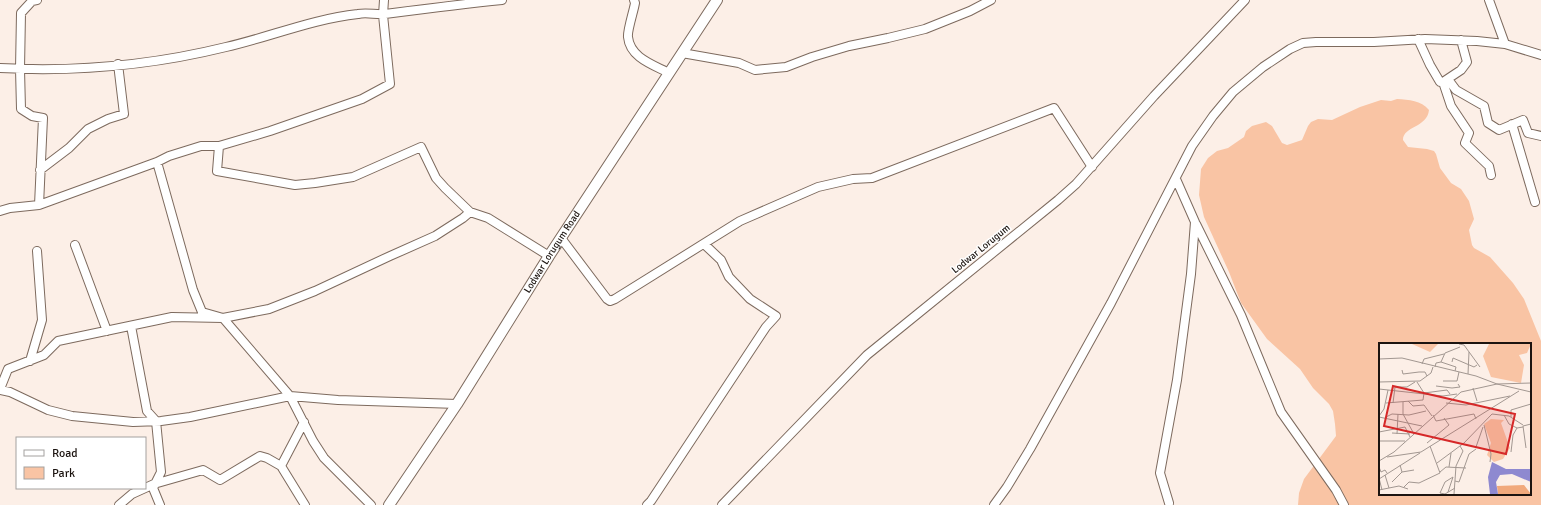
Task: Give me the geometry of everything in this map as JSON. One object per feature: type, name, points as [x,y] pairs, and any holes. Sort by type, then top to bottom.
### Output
[{"type":"main road","name":"Lodwar Lorugum Road","points":[[389,505],[457,404],[549,256],[717,0]]},
{"type":"street","points":[[37,0],[32,2],[21,13],[20,69],[21,109],[32,116],[43,118],[39,205]]},
{"type":"street","points":[[0,211],[10,208],[39,205],[157,162],[169,156],[201,146],[219,146],[270,131],[362,99],[390,84],[383,15],[384,0]]},
{"type":"street","points":[[0,68],[68,68],[167,59],[226,47],[296,27],[359,13],[383,15],[408,10],[502,0]]},
{"type":"street","points":[[634,0],[635,3],[627,37],[633,51],[641,59],[669,73]]},
{"type":"street","points":[[682,53],[739,63],[755,70],[786,67],[848,46],[888,38],[925,28],[970,11],[991,0]]},
{"type":"street","name":"Lodwar Lorugum","points":[[722,505],[867,355],[1076,184],[1159,90],[1245,0]]},
{"type":"street","points":[[1489,0],[1505,44]]},
{"type":"street","points":[[994,505],[1007,487],[1030,449],[1111,303],[1192,146],[1208,122],[1230,97],[1263,67],[1290,49],[1303,43],[1316,42],[1418,39],[1461,40],[1505,44],[1541,55]]},
{"type":"street","points":[[1418,39],[1440,82],[1450,82],[1456,90],[1484,106],[1488,122],[1499,130],[1523,120],[1528,133],[1541,136]]},
{"type":"street","points":[[1443,82],[1461,70],[1467,62],[1461,40]]},
{"type":"street","points":[[40,170],[69,148],[88,129],[108,119],[124,114],[118,64]]},
{"type":"street","points":[[1443,82],[1451,106],[1469,133],[1465,143],[1489,166],[1491,175]]},
{"type":"street","points":[[561,238],[610,301],[740,222],[799,194],[818,187],[853,179],[872,178],[1054,108],[1092,167]]},
{"type":"street","points":[[1512,124],[1535,202]]},
{"type":"street","points":[[219,146],[217,171],[294,185],[352,177],[420,147],[436,178],[470,212],[488,218],[549,256]]},
{"type":"street","points":[[157,162],[193,290],[202,312],[223,318],[290,396],[313,442],[324,458],[371,505]]},
{"type":"street","points":[[1176,179],[1195,222],[1241,315],[1281,412],[1336,490],[1344,505]]},
{"type":"street","points":[[457,404],[338,400],[290,396],[190,417],[133,422],[72,416],[48,410],[26,401],[10,392],[0,389],[8,369],[44,355],[58,341],[172,317],[223,318],[269,309],[315,291],[435,236],[470,212]]},
{"type":"street","points":[[1168,503],[1160,473],[1177,380],[1191,274],[1195,222]]},
{"type":"street","points":[[647,505],[651,502],[766,327],[776,316],[750,299],[729,277],[721,260],[704,244]]},
{"type":"street","points":[[76,245],[107,331]]},
{"type":"street","points":[[30,361],[42,320],[37,251]]},
{"type":"street","points":[[131,326],[147,411],[156,421],[161,472],[153,488],[160,505]]},
{"type":"street","points":[[281,466],[304,422]]},
{"type":"street","points":[[146,488],[203,470],[220,480],[260,456],[267,458],[281,466],[305,505]]},
{"type":"street","points":[[119,505],[132,494],[143,489]]},
{"type":"green space","points":[[1397,99],[1414,101],[1422,104],[1429,110],[1424,120],[1407,132],[1404,135],[1403,140],[1408,147],[1434,151],[1440,168],[1451,183],[1461,189],[1469,201],[1474,219],[1469,230],[1472,245],[1474,248],[1490,257],[1513,283],[1524,299],[1541,341],[1541,505],[1298,505],[1299,493],[1304,479],[1336,436],[1333,411],[1329,404],[1313,388],[1300,369],[1267,339],[1241,303],[1229,272],[1204,217],[1199,195],[1201,169],[1208,158],[1217,151],[1228,148],[1244,137],[1246,131],[1252,126],[1266,122],[1272,126],[1282,143],[1287,145],[1302,140],[1311,122],[1318,119],[1332,120],[1360,107],[1381,100],[1391,101]]}]
